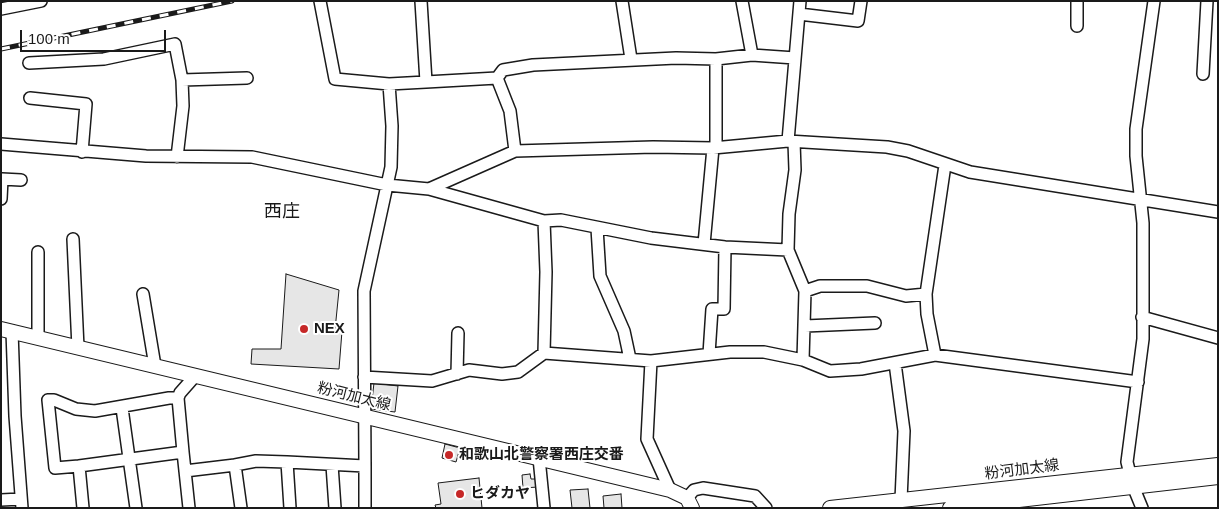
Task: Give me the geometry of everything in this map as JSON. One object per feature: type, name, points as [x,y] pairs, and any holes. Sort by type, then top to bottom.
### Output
[{"type":"main road","name":"粉河加太線","points":[[6,330],[670,490],[690,503]]},
{"type":"main road","name":"粉河加太線","points":[[950,508],[1062,495],[1218,464]]},
{"type":"main road","name":"粉河加太線","points":[[1131,480],[1218,477]]},
{"type":"main road","name":"粉河加太線","points":[[830,508],[1062,495]]},
{"type":"street","points":[[320,1],[335,79],[389,84],[497,78],[503,70],[511,68],[631,59],[716,59],[752,55],[795,58]]},
{"type":"street","points":[[421,1],[426,82]]},
{"type":"street","points":[[622,1],[631,59]]},
{"type":"street","points":[[742,1],[752,55]]},
{"type":"street","points":[[800,1],[791,142],[795,170],[789,214],[788,250],[805,291],[803,360]]},
{"type":"street","points":[[799,14],[858,21],[861,1]]},
{"type":"street","points":[[1077,1],[1077,26]]},
{"type":"street","points":[[1142,508],[1131,480],[1128,462],[1143,339],[1143,224],[1136,156],[1136,129],[1154,1]]},
{"type":"street","points":[[1203,74],[1206,1]]},
{"type":"street","points":[[1,9],[34,2]]},
{"type":"street","points":[[29,63],[104,59],[175,44],[182,80],[184,106],[177,157]]},
{"type":"street","points":[[704,244],[714,148],[716,59]]},
{"type":"street","points":[[182,80],[247,78]]},
{"type":"street","points":[[497,78],[510,111],[515,151]]},
{"type":"street","points":[[365,508],[364,291],[391,167],[392,126],[389,84]]},
{"type":"street","points":[[30,98],[86,104],[82,152]]},
{"type":"street","points":[[429,189],[515,151],[653,147],[714,148],[791,142],[887,147],[908,151],[945,165],[994,176],[1140,201],[1218,212]]},
{"type":"street","points":[[1,144],[82,152],[177,157],[252,157],[387,185],[429,189],[544,220],[562,220],[651,238],[725,247],[788,250]]},
{"type":"street","points":[[935,355],[927,314],[926,294],[945,165]]},
{"type":"street","points":[[1,199],[2,179],[21,180]]},
{"type":"street","points":[[544,220],[546,272],[544,353]]},
{"type":"street","points":[[597,228],[600,276],[624,331],[630,359]]},
{"type":"street","points":[[73,239],[78,348]]},
{"type":"street","points":[[709,354],[712,309],[724,309],[725,247]]},
{"type":"street","points":[[38,252],[38,338]]},
{"type":"street","points":[[805,291],[820,286],[867,286],[906,296],[926,294]]},
{"type":"street","points":[[143,294],[155,366]]},
{"type":"street","points":[[1142,317],[1218,338]]},
{"type":"street","points":[[805,326],[875,323]]},
{"type":"street","points":[[1,500],[22,503],[6,330]]},
{"type":"street","points":[[457,374],[458,333]]},
{"type":"street","points":[[364,377],[432,381],[469,370],[502,374],[518,372],[544,353],[651,362],[709,354],[764,352],[803,360],[830,371],[862,369],[935,355],[1138,382]]},
{"type":"street","points":[[651,362],[647,439],[670,490]]},
{"type":"street","points":[[893,503],[904,431],[895,363]]},
{"type":"street","points":[[189,508],[178,398],[195,376]]},
{"type":"street","points":[[178,398],[96,411],[76,409],[54,400],[48,400],[55,468],[183,452]]},
{"type":"street","points":[[122,408],[136,508]]},
{"type":"street","points":[[539,458],[544,508]]},
{"type":"street","points":[[185,471],[256,461],[365,466]]},
{"type":"street","points":[[288,462],[290,508]]},
{"type":"street","points":[[235,465],[241,508]]},
{"type":"street","points":[[332,465],[335,508]]},
{"type":"street","points":[[78,466],[83,508]]},
{"type":"street","points":[[690,503],[694,490],[704,488],[755,496],[766,508]]},
{"type":"building","points":[[286,274],[339,290],[335,330],[342,331],[339,369],[251,364],[252,349],[281,349]]},
{"type":"building","points":[[374,383],[398,386],[395,412],[371,409]]},
{"type":"building","points":[[445,444],[460,448],[456,462],[442,458]]},
{"type":"building","points":[[530,474],[531,479],[537,479],[538,487],[523,488],[522,475]]},
{"type":"building","name":"ヒダカヤ","points":[[479,478],[482,508],[436,508],[435,505],[441,504],[438,483]]},
{"type":"building","points":[[588,489],[590,508],[572,508],[570,490]]},
{"type":"building","points":[[621,494],[622,508],[604,508],[603,496]]},
{"type":"railway","points":[[1,49],[232,1]]},
{"type":"place","name":"NEX","points":[[304,329]]},
{"type":"place","name":"和歌山北警察署西庄交番","points":[[449,455]]},
{"type":"place","name":"ヒダカヤ","points":[[460,494]]},
{"type":"district","name":"西庄","points":[[282,212]]}]
